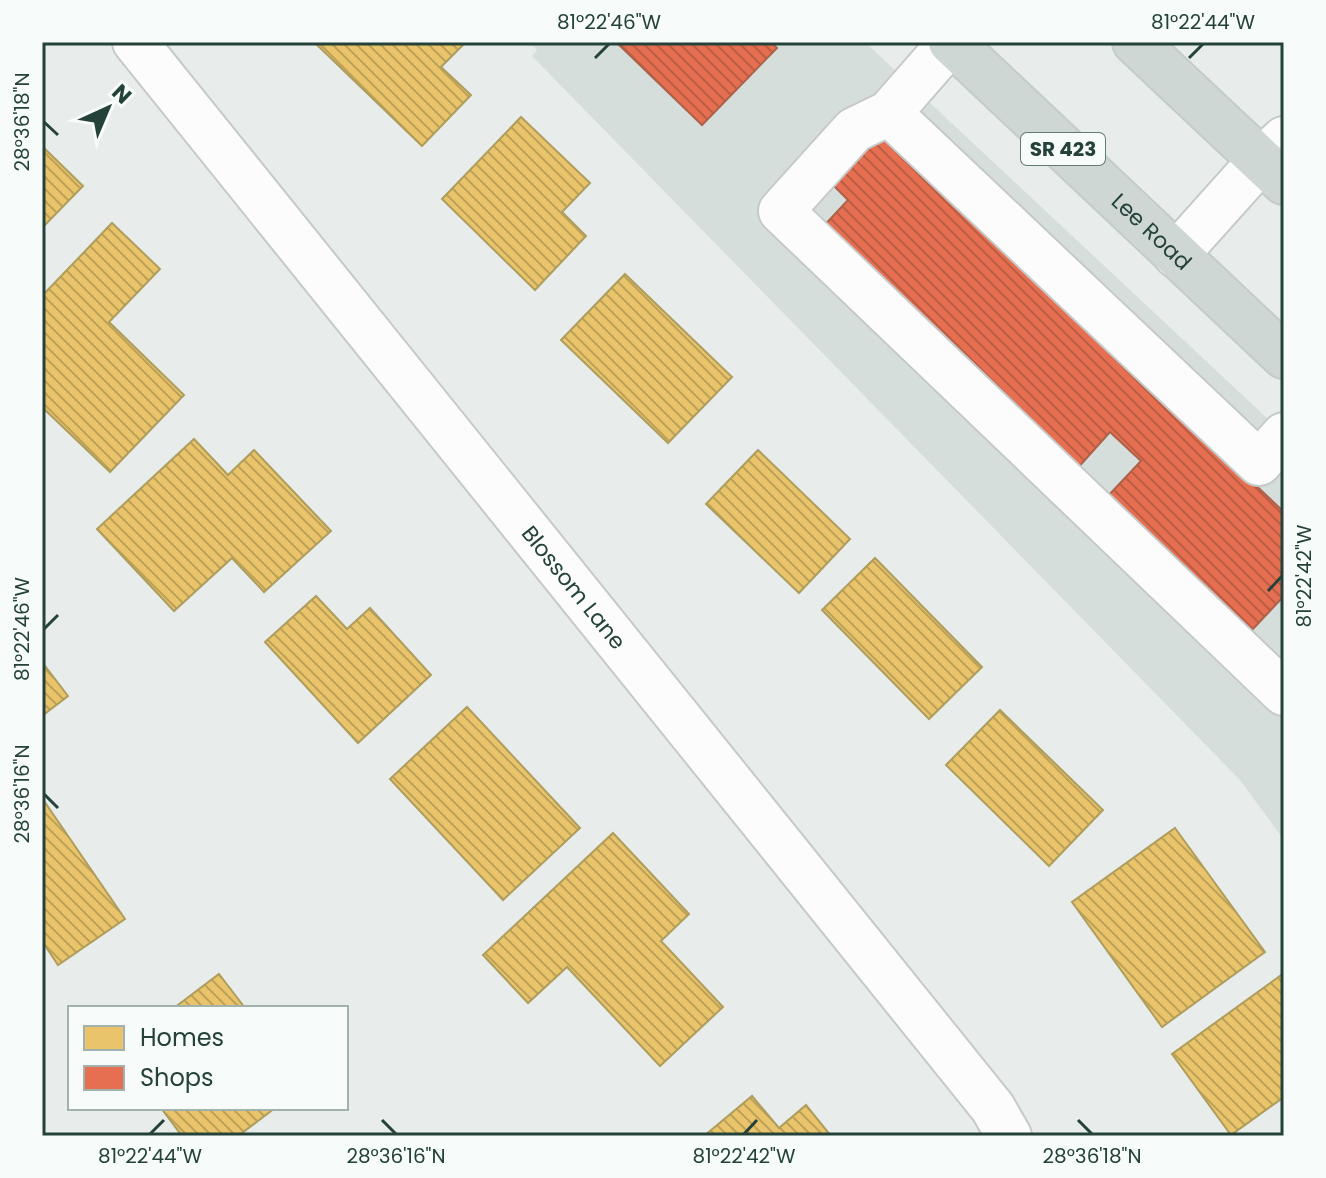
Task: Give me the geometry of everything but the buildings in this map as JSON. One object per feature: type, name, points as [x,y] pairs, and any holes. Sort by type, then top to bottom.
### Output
[{"type":"main road","name":"Lee Road","points":[[951,42],[1284,356]]},
{"type":"main road","points":[[1135,42],[1276,160]]},
{"type":"street","name":"Blossom Lane","points":[[135,42],[993,1108],[1009,1136]]},
{"type":"street","points":[[951,42],[889,113],[854,130],[781,211],[1284,693]]},
{"type":"street","points":[[889,113],[1276,461]]},
{"type":"street","points":[[1176,255],[1276,160]]},
{"type":"shaded area","points":[[529,42],[865,42],[1284,434],[1284,840],[1240,780],[532,56],[537,50]]}]
